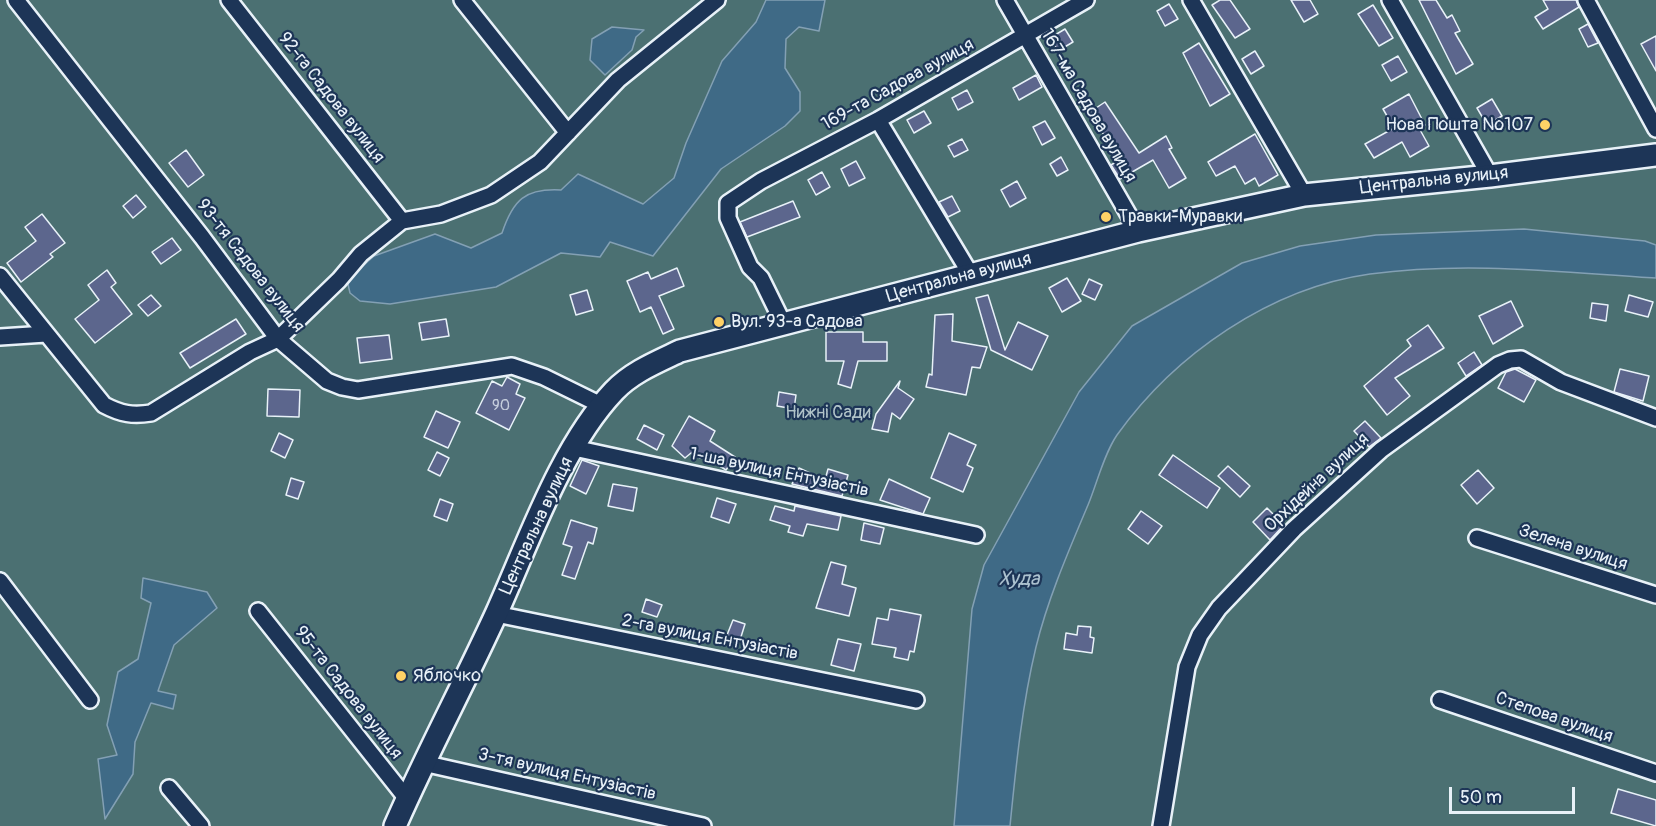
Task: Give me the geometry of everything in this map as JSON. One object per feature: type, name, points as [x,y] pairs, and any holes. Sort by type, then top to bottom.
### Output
[{"type":"street","name":"93-тя Садова вулиця","points":[[16,0],[202,237],[278,339],[327,381],[342,387],[374,388],[512,366],[544,377],[602,405]]},
{"type":"street","name":"92-га Садова вулиця","points":[[229,0],[402,221]]},
{"type":"street","points":[[462,0],[568,133]]},
{"type":"street","name":"167-ма Садова вулиця","points":[[1005,0],[1138,231]]},
{"type":"street","name":"169-та Садова вулиця","points":[[784,325],[761,278],[750,267],[728,218],[728,203],[761,181],[878,120],[1086,0]]},
{"type":"street","points":[[1191,0],[1304,195]]},
{"type":"street","points":[[1390,0],[1490,176]]},
{"type":"street","points":[[1586,0],[1656,129]]},
{"type":"street","points":[[0,276],[104,405],[119,412],[135,415],[151,413],[240,358],[278,339],[361,254],[402,221],[441,214],[491,195],[540,162],[618,80],[712,2]]},
{"type":"street","points":[[878,120],[971,275]]},
{"type":"street","name":"Центральна вулиця","points":[[395,826],[423,763],[496,614],[561,470],[602,405],[633,374],[655,362],[680,351],[1138,231],[1304,195],[1490,176],[1656,155]]},
{"type":"street","points":[[0,337],[46,334]]},
{"type":"street","name":"Орхідейна вулиця","points":[[1161,826],[1187,666],[1200,635],[1218,608],[1294,529],[1381,450],[1498,365],[1510,360],[1521,359],[1561,382],[1656,418]]},
{"type":"street","name":"1-ша вулиця Ентузіастів","points":[[574,448],[976,535]]},
{"type":"street","name":"Зелена вулиця","points":[[1477,538],[1656,596]]},
{"type":"street","points":[[0,581],[90,700]]},
{"type":"street","name":"95-та Садова вулиця","points":[[258,611],[407,799]]},
{"type":"street","name":"2-га вулиця Ентузіастів","points":[[496,614],[916,700]]},
{"type":"street","name":"Степова вулиця","points":[[1440,700],[1656,773]]},
{"type":"street","name":"3-тя вулиця Ентузіастів","points":[[423,763],[703,826]]},
{"type":"street","points":[[169,788],[201,826]]},
{"type":"green space","name":"Нижні Сади","points":[[0,0],[1656,0],[1656,826],[0,826]]},
{"type":"water","points":[[766,0],[825,0],[819,31],[799,27],[786,39],[785,68],[800,92],[800,111],[785,126],[721,169],[653,256],[610,242],[600,257],[561,253],[496,287],[390,304],[360,301],[350,293],[347,280],[374,256],[435,234],[471,248],[502,233],[511,212],[522,198],[538,191],[561,190],[578,174],[643,204],[674,178],[686,143],[722,61],[756,22]]},
{"type":"water","points":[[612,27],[644,30],[636,37],[632,50],[605,75],[590,60],[592,39]]},
{"type":"water","name":"Худа","points":[[1524,229],[1645,241],[1656,245],[1656,278],[1513,269],[1441,268],[1370,274],[1333,282],[1296,294],[1228,329],[1196,352],[1140,405],[1108,451],[1047,610],[1036,647],[1023,713],[1010,826],[954,826],[972,609],[984,565],[1079,392],[1132,326],[1242,263],[1300,246],[1376,235]]},
{"type":"water","points":[[143,578],[207,592],[217,608],[174,645],[158,691],[176,695],[173,709],[151,703],[135,742],[133,774],[105,819],[98,759],[117,755],[107,725],[118,672],[138,659],[151,603],[141,598]]},
{"type":"building","points":[[1220,0],[1230,0],[1250,29],[1235,38],[1212,5]]},
{"type":"building","points":[[1291,0],[1310,0],[1318,14],[1304,22]]},
{"type":"building","points":[[1419,0],[1436,0],[1447,18],[1452,15],[1460,31],[1455,33],[1473,64],[1456,74]]},
{"type":"building","points":[[1543,0],[1576,0],[1579,7],[1543,29],[1535,17],[1548,9]]},
{"type":"building","points":[[1169,4],[1178,19],[1165,26],[1157,11]]},
{"type":"building","points":[[1373,5],[1393,38],[1379,46],[1358,14]]},
{"type":"building","points":[[1588,24],[1598,43],[1588,47],[1579,29]]},
{"type":"building","points":[[1065,29],[1073,42],[1058,51],[1050,38]]},
{"type":"building","points":[[1656,36],[1656,71],[1641,44]]},
{"type":"building","points":[[1199,43],[1230,94],[1210,106],[1183,53]]},
{"type":"building","points":[[1255,51],[1264,66],[1251,74],[1242,59]]},
{"type":"building","points":[[1398,56],[1407,72],[1391,81],[1382,65]]},
{"type":"building","points":[[1036,75],[1042,87],[1019,100],[1013,88]]},
{"type":"building","points":[[967,90],[973,102],[958,110],[952,98]]},
{"type":"building","points":[[1409,94],[1425,125],[1419,128],[1429,146],[1410,157],[1402,142],[1374,158],[1365,144],[1394,128],[1383,109]]},
{"type":"building","points":[[1492,99],[1502,116],[1487,125],[1477,108]]},
{"type":"building","points":[[1105,102],[1139,153],[1166,136],[1172,148],[1169,149],[1186,178],[1169,188],[1153,160],[1120,179],[1111,165],[1119,160],[1090,112]]},
{"type":"building","points":[[924,111],[931,123],[914,133],[907,120]]},
{"type":"building","points":[[1045,121],[1055,138],[1042,145],[1033,127]]},
{"type":"building","points":[[1255,134],[1278,175],[1259,186],[1255,178],[1245,184],[1235,166],[1216,176],[1208,162]]},
{"type":"building","points":[[962,139],[968,150],[954,157],[948,146]]},
{"type":"building","points":[[186,150],[204,175],[188,187],[169,163]]},
{"type":"building","points":[[1061,157],[1068,170],[1057,176],[1050,164]]},
{"type":"building","points":[[856,161],[865,178],[849,186],[841,169]]},
{"type":"building","points":[[822,172],[830,187],[816,195],[808,180]]},
{"type":"building","points":[[1017,181],[1026,198],[1010,207],[1001,190]]},
{"type":"building","points":[[136,195],[146,207],[133,218],[123,206]]},
{"type":"building","points":[[952,196],[960,211],[948,217],[939,202]]},
{"type":"building","points":[[793,201],[800,217],[747,237],[740,222]]},
{"type":"building","points":[[42,214],[65,243],[50,254],[53,257],[21,282],[7,263],[36,241],[25,227]]},
{"type":"building","points":[[172,238],[181,250],[161,264],[152,252]]},
{"type":"building","points":[[677,268],[684,286],[659,296],[674,329],[663,334],[651,307],[640,312],[627,281],[648,272],[651,279]]},
{"type":"building","points":[[107,270],[116,283],[111,287],[132,314],[95,343],[75,319],[99,300],[88,285]]},
{"type":"building","points":[[1067,278],[1081,301],[1062,312],[1049,288]]},
{"type":"building","points":[[1089,279],[1102,285],[1095,300],[1082,294]]},
{"type":"building","points":[[587,290],[593,310],[576,315],[570,295]]},
{"type":"building","points":[[151,295],[161,306],[148,316],[138,305]]},
{"type":"building","points":[[988,295],[1005,350],[1018,322],[1048,336],[1032,370],[991,350],[976,298]]},
{"type":"building","points":[[1629,295],[1653,302],[1648,317],[1625,311]]},
{"type":"building","points":[[1511,301],[1523,326],[1493,344],[1479,316]]},
{"type":"building","points":[[1592,303],[1608,305],[1606,321],[1590,318]]},
{"type":"building","points":[[953,314],[952,341],[987,347],[980,368],[972,367],[966,395],[926,387],[929,374],[932,375],[935,315]]},
{"type":"building","points":[[236,319],[246,334],[190,368],[180,353]]},
{"type":"building","points":[[446,319],[449,336],[422,340],[419,323]]},
{"type":"building","points":[[1428,325],[1444,348],[1395,378],[1410,396],[1387,415],[1364,386],[1411,346],[1407,340]]},
{"type":"building","points":[[826,332],[863,332],[863,342],[887,342],[887,361],[858,361],[851,388],[838,384],[844,361],[826,361]]},
{"type":"building","points":[[389,335],[392,359],[360,363],[357,338]]},
{"type":"building","points":[[1474,352],[1482,365],[1466,376],[1458,363]]},
{"type":"building","points":[[1515,369],[1536,380],[1524,402],[1498,388],[1506,372]]},
{"type":"building","points":[[1620,369],[1649,376],[1643,401],[1614,392]]},
{"type":"building","points":[[507,377],[520,384],[516,394],[525,398],[509,430],[476,413],[492,381],[502,386]]},
{"type":"building","points":[[900,381],[898,388],[914,399],[900,419],[892,413],[888,432],[872,429],[876,414]]},
{"type":"building","points":[[268,389],[300,390],[299,417],[267,416]]},
{"type":"building","points":[[779,392],[796,395],[794,409],[777,406]]},
{"type":"building","points":[[436,411],[460,422],[448,448],[424,437]]},
{"type":"building","points":[[689,416],[715,431],[710,441],[735,457],[726,470],[702,455],[700,458],[691,453],[685,458],[672,446]]},
{"type":"building","points":[[1365,421],[1381,438],[1369,447],[1354,431]]},
{"type":"building","points":[[644,425],[664,435],[657,450],[637,439]]},
{"type":"building","points":[[279,433],[293,440],[285,458],[271,451]]},
{"type":"building","points":[[949,433],[976,445],[967,465],[973,468],[963,492],[931,478]]},
{"type":"building","points":[[437,452],[449,458],[440,476],[428,470]]},
{"type":"building","points":[[1173,455],[1220,488],[1207,508],[1159,475]]},
{"type":"building","points":[[582,460],[599,466],[586,494],[570,486]]},
{"type":"building","points":[[1228,466],[1250,486],[1240,497],[1218,476]]},
{"type":"building","points":[[799,468],[825,480],[828,469],[848,475],[842,496],[792,484]]},
{"type":"building","points":[[1478,470],[1494,488],[1477,504],[1461,485]]},
{"type":"building","points":[[291,478],[304,482],[298,499],[286,495]]},
{"type":"building","points":[[889,479],[930,498],[923,514],[880,500]]},
{"type":"building","points":[[613,484],[637,488],[633,511],[608,506]]},
{"type":"building","points":[[717,498],[736,504],[729,523],[711,517]]},
{"type":"building","points":[[440,499],[453,504],[447,521],[434,516]]},
{"type":"building","points":[[775,506],[794,511],[795,506],[841,516],[838,530],[807,524],[803,536],[788,532],[790,526],[770,520]]},
{"type":"building","points":[[1267,508],[1284,525],[1270,540],[1253,522]]},
{"type":"building","points":[[1141,511],[1162,526],[1148,544],[1128,529]]},
{"type":"building","points":[[571,520],[597,528],[593,544],[588,542],[575,579],[562,575],[572,547],[563,544]]},
{"type":"building","points":[[864,523],[884,528],[880,544],[861,540]]},
{"type":"building","points":[[831,562],[846,566],[842,584],[856,588],[849,616],[816,608]]},
{"type":"building","points":[[646,599],[662,605],[657,617],[642,612]]},
{"type":"building","points":[[890,609],[921,615],[914,652],[910,651],[908,660],[894,657],[896,648],[872,644],[877,618],[888,620]]},
{"type":"building","points":[[733,620],[745,624],[740,640],[727,635]]},
{"type":"building","points":[[1078,626],[1091,627],[1090,637],[1094,638],[1092,653],[1064,649],[1066,633],[1077,635]]},
{"type":"building","points":[[838,639],[861,644],[854,671],[831,665]]},
{"type":"building","points":[[1618,789],[1656,800],[1656,826],[1611,813]]},
{"type":"place","name":"Нова Пошта №107","points":[[1545,125]]},
{"type":"place","name":"Травки-Муравки","points":[[1106,217]]},
{"type":"place","name":"Вул. 93-а Садова","points":[[719,322]]},
{"type":"place","name":"Яблочко","points":[[401,676]]}]
